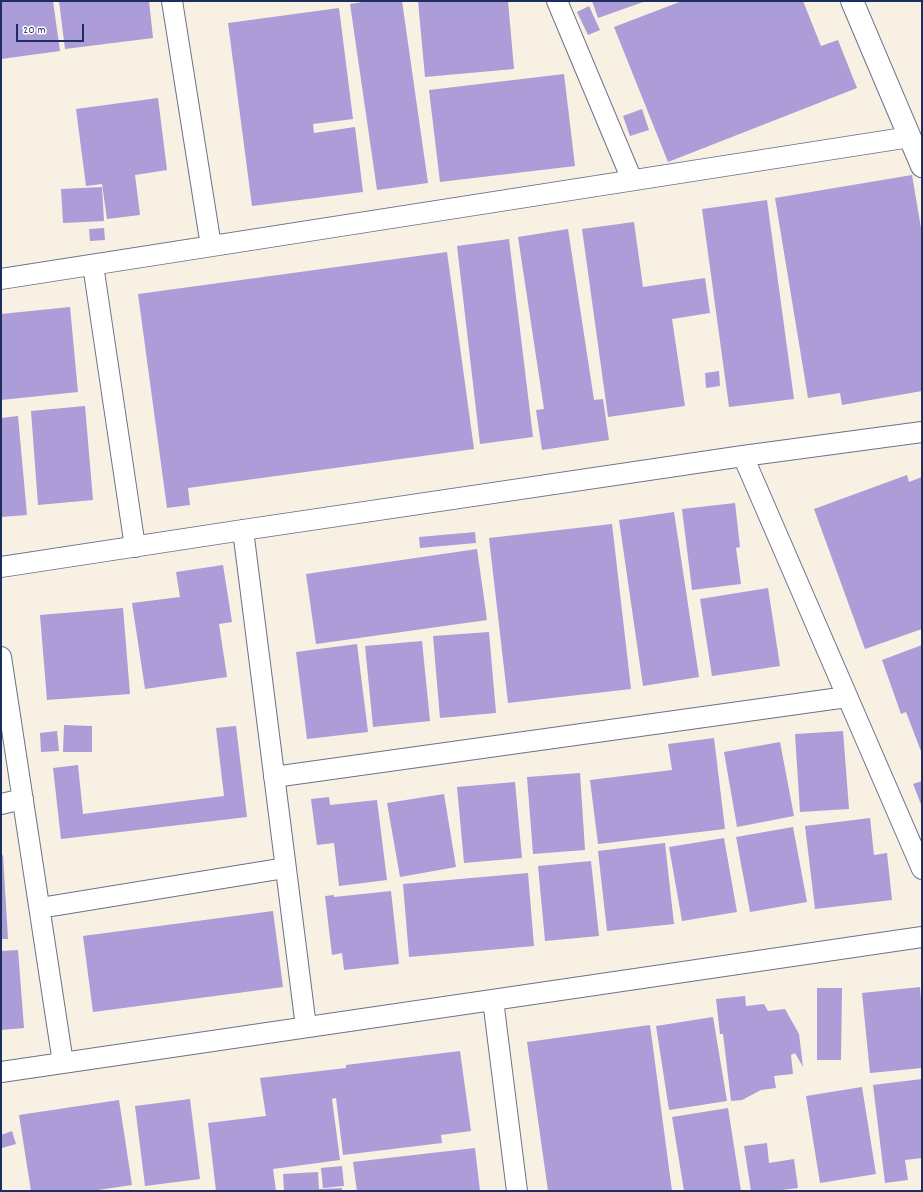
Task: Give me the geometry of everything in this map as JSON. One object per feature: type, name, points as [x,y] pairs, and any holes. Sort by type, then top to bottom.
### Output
[{"type":"street","points":[[172,1],[211,246]]},
{"type":"street","points":[[557,1],[632,180]]},
{"type":"street","points":[[852,1],[922,166]]},
{"type":"street","points":[[1,279],[910,137]]},
{"type":"street","points":[[93,265],[135,547]]},
{"type":"street","points":[[1,568],[243,530],[743,456],[922,432]]},
{"type":"street","points":[[743,456],[922,869]]},
{"type":"street","points":[[243,530],[306,1027]]},
{"type":"street","points":[[1,657],[63,1063]]},
{"type":"street","points":[[274,777],[847,697]]},
{"type":"street","points":[[1,804],[23,799]]},
{"type":"street","points":[[40,908],[286,868]]},
{"type":"street","points":[[1,1072],[922,937]]},
{"type":"street","points":[[493,1000],[518,1191]]},
{"type":"building","points":[[1,1],[53,1],[60,51],[1,59]]},
{"type":"building","points":[[59,1],[149,1],[153,38],[65,49]]},
{"type":"building","points":[[368,1],[402,1],[428,183],[377,190],[350,4]]},
{"type":"building","points":[[418,1],[508,1],[514,69],[425,77]]},
{"type":"building","points":[[592,1],[646,1],[598,18]]},
{"type":"building","points":[[682,1],[803,1],[821,46],[838,40],[857,88],[668,162],[614,27]]},
{"type":"building","points":[[589,6],[600,30],[588,35],[577,12]]},
{"type":"building","points":[[339,8],[353,119],[313,124],[314,133],[355,127],[363,192],[252,206],[228,23]]},
{"type":"building","points":[[564,74],[575,166],[440,182],[429,90]]},
{"type":"building","points":[[158,98],[167,170],[135,175],[140,215],[107,219],[102,184],[86,186],[76,109]]},
{"type":"building","points":[[642,109],[649,130],[630,136],[623,116]]},
{"type":"building","points":[[912,175],[922,234],[922,391],[842,405],[840,393],[808,398],[775,198]]},
{"type":"building","points":[[102,187],[104,221],[63,223],[61,189]]},
{"type":"building","points":[[767,200],[794,399],[729,407],[702,209]]},
{"type":"building","points":[[634,222],[643,287],[705,278],[710,313],[672,319],[685,406],[608,417],[582,229]]},
{"type":"building","points":[[104,228],[105,240],[90,241],[89,229]]},
{"type":"building","points":[[568,229],[594,400],[603,399],[609,440],[542,450],[536,410],[544,409],[518,237]]},
{"type":"building","points":[[509,239],[533,437],[480,444],[457,246]]},
{"type":"building","points":[[447,252],[474,449],[188,488],[190,505],[167,508],[138,294]]},
{"type":"building","points":[[70,307],[78,392],[1,400],[1,314]]},
{"type":"building","points":[[719,371],[720,386],[706,388],[705,373]]},
{"type":"building","points":[[85,406],[93,500],[38,505],[31,411]]},
{"type":"building","points":[[18,416],[27,515],[1,517],[1,418]]},
{"type":"building","points":[[907,475],[909,482],[922,477],[922,629],[865,649],[814,509]]},
{"type":"building","points":[[735,503],[740,547],[736,548],[741,584],[692,590],[682,509]]},
{"type":"building","points":[[674,512],[699,677],[643,686],[619,520]]},
{"type":"building","points":[[612,524],[631,689],[508,703],[489,538]]},
{"type":"building","points":[[475,532],[476,543],[420,548],[419,537]]},
{"type":"building","points":[[477,549],[487,620],[316,644],[306,574]]},
{"type":"building","points":[[223,565],[232,622],[219,624],[227,677],[145,689],[132,603],[180,597],[176,572]]},
{"type":"building","points":[[768,588],[780,666],[712,676],[700,599]]},
{"type":"building","points":[[123,608],[130,694],[47,700],[40,615]]},
{"type":"building","points":[[489,632],[496,713],[440,718],[433,636]]},
{"type":"building","points":[[422,641],[430,721],[373,727],[365,646]]},
{"type":"building","points":[[357,644],[368,732],[307,739],[296,652]]},
{"type":"building","points":[[922,645],[922,754],[906,712],[901,714],[882,660]]},
{"type":"building","points":[[64,725],[92,726],[92,752],[63,752]]},
{"type":"building","points":[[236,726],[247,817],[61,839],[53,768],[78,765],[83,814],[224,796],[216,728]]},
{"type":"building","points":[[57,731],[59,751],[41,752],[40,733]]},
{"type":"building","points":[[843,731],[849,809],[800,812],[795,734]]},
{"type":"building","points":[[714,738],[725,829],[598,844],[590,780],[672,770],[668,744]]},
{"type":"building","points":[[780,742],[794,816],[737,827],[724,752]]},
{"type":"building","points":[[580,773],[585,850],[533,854],[527,777]]},
{"type":"building","points":[[922,781],[922,807],[913,784]]},
{"type":"building","points":[[515,782],[522,858],[464,863],[457,787]]},
{"type":"building","points":[[444,794],[456,867],[400,877],[387,803]]},
{"type":"building","points":[[329,797],[330,805],[377,800],[387,880],[339,886],[334,843],[317,845],[311,799]]},
{"type":"building","points":[[870,818],[874,855],[887,853],[892,900],[815,909],[805,826]]},
{"type":"building","points":[[793,827],[807,902],[750,912],[736,837]]},
{"type":"building","points":[[724,838],[737,912],[682,921],[669,847]]},
{"type":"building","points":[[665,843],[674,924],[607,931],[598,851]]},
{"type":"building","points":[[3,855],[8,939],[1,939],[1,856]]},
{"type":"building","points":[[591,861],[599,936],[545,941],[538,866]]},
{"type":"building","points":[[528,873],[534,946],[409,957],[403,884]]},
{"type":"building","points":[[391,891],[399,964],[344,970],[342,953],[332,955],[325,896],[334,895],[334,897]]},
{"type":"building","points":[[273,911],[283,987],[93,1012],[83,936]]},
{"type":"building","points":[[18,950],[24,1028],[1,1030],[1,951]]},
{"type":"building","points":[[920,987],[922,1015],[922,1068],[870,1073],[862,993]]},
{"type":"building","points":[[817,988],[842,988],[841,1060],[817,1060]]},
{"type":"building","points":[[745,996],[746,1006],[764,1004],[768,1011],[785,1009],[799,1034],[803,1067],[795,1053],[791,1055],[793,1074],[774,1076],[776,1088],[761,1090],[742,1100],[731,1101],[723,1034],[720,1034],[716,999]]},
{"type":"building","points":[[713,1017],[727,1101],[669,1110],[656,1026]]},
{"type":"building","points":[[650,1025],[672,1191],[548,1191],[527,1042]]},
{"type":"building","points":[[460,1051],[471,1131],[441,1135],[442,1143],[343,1155],[336,1098],[332,1099],[340,1160],[273,1169],[276,1191],[216,1191],[208,1123],[266,1116],[260,1078],[346,1068],[346,1065]]},
{"type":"building","points":[[922,1079],[922,1158],[905,1160],[908,1180],[885,1183],[873,1085]]},
{"type":"building","points":[[862,1087],[876,1174],[820,1183],[806,1096]]},
{"type":"building","points":[[190,1099],[200,1179],[145,1186],[135,1106]]},
{"type":"building","points":[[119,1100],[132,1185],[91,1191],[31,1191],[19,1115]]},
{"type":"building","points":[[728,1108],[741,1191],[684,1191],[672,1117]]},
{"type":"building","points":[[12,1131],[16,1144],[2,1148],[1,1135]]},
{"type":"building","points":[[767,1143],[769,1163],[794,1159],[798,1188],[774,1191],[751,1191],[744,1146]]},
{"type":"building","points":[[475,1148],[480,1191],[357,1191],[353,1162]]},
{"type":"building","points":[[342,1166],[344,1186],[323,1188],[321,1168]]},
{"type":"building","points":[[318,1172],[319,1189],[342,1188],[342,1191],[284,1191],[283,1174]]}]
